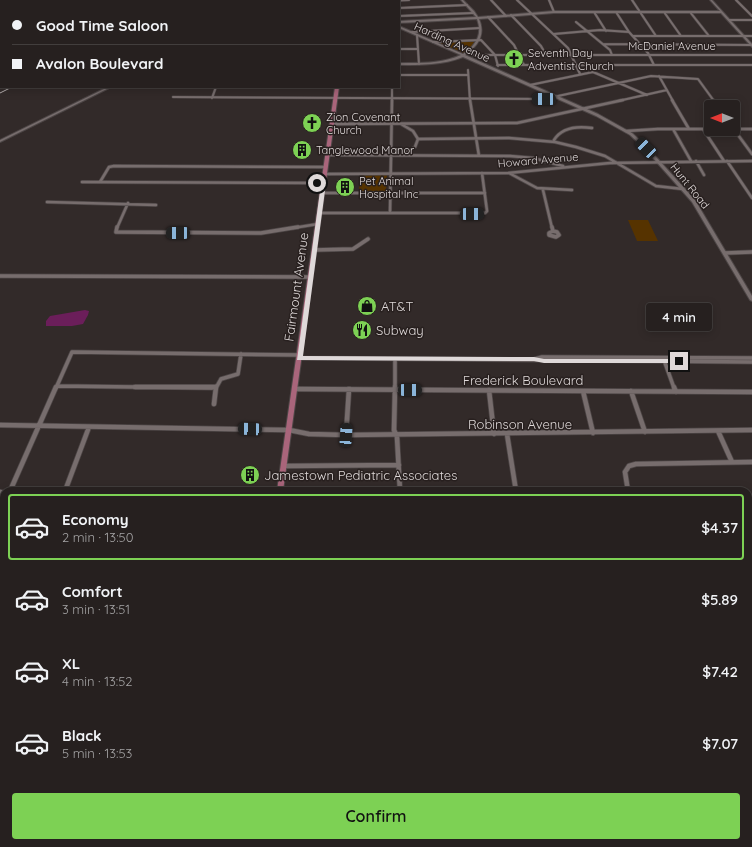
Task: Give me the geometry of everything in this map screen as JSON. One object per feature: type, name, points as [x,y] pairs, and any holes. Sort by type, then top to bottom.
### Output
[{"type":"main road","name":"Fairmount Avenue","points":[[281,487],[337,88]]},
{"type":"street","points":[[266,0],[282,0]]},
{"type":"street","points":[[400,64],[443,62],[464,55],[472,50],[478,39],[480,28],[478,18],[462,0]]},
{"type":"street","points":[[491,0],[506,16]]},
{"type":"street","points":[[517,0],[568,48],[580,74]]},
{"type":"street","points":[[549,0],[554,12]]},
{"type":"street","points":[[632,0],[656,36]]},
{"type":"street","points":[[711,0],[752,46]]},
{"type":"street","points":[[736,0],[752,16]]},
{"type":"street","points":[[400,8],[467,5]]},
{"type":"street","points":[[400,22],[554,12],[721,12]]},
{"type":"street","points":[[594,12],[606,31]]},
{"type":"street","points":[[616,12],[629,32],[649,55],[654,65]]},
{"type":"street","points":[[664,12],[681,36]]},
{"type":"street","points":[[690,12],[709,36]]},
{"type":"street","points":[[400,16],[473,13]]},
{"type":"street","points":[[511,15],[541,46],[546,55]]},
{"type":"street","points":[[488,17],[521,55],[524,65]]},
{"type":"street","points":[[729,20],[752,20]]},
{"type":"street","points":[[576,22],[610,50],[612,55]]},
{"type":"street","name":"Harding Avenue","points":[[400,27],[498,68]]},
{"type":"street","points":[[412,32],[480,28]]},
{"type":"street","points":[[554,34],[588,31],[629,32]]},
{"type":"street","points":[[417,35],[419,64]]},
{"type":"street","points":[[633,36],[752,36]]},
{"type":"street","points":[[433,42],[478,39],[483,41],[495,55],[498,68],[524,65],[752,65]]},
{"type":"street","points":[[603,44],[752,46]]},
{"type":"street","points":[[400,49],[418,49]]},
{"type":"street","name":"McDaniel Avenue","points":[[472,55],[752,55]]},
{"type":"street","name":"Hunt Road","points":[[498,68],[530,85],[613,123],[626,131],[639,142],[682,187],[700,211],[752,300]]},
{"type":"street","points":[[468,70],[470,98],[479,156]]},
{"type":"street","points":[[530,85],[580,74],[596,73],[647,95]]},
{"type":"street","points":[[400,75],[468,75]]},
{"type":"street","points":[[659,76],[689,128]]},
{"type":"street","points":[[173,97],[544,99],[647,77],[659,76],[698,79],[713,100]]},
{"type":"street","points":[[0,141],[108,88]]},
{"type":"street","points":[[212,98],[216,88]]},
{"type":"street","points":[[390,213],[392,88]]},
{"type":"street","points":[[332,124],[517,123],[667,90]]},
{"type":"street","points":[[399,123],[415,132],[419,139],[415,148],[407,153],[399,155]]},
{"type":"street","points":[[554,140],[558,133],[564,130],[584,127],[592,128]]},
{"type":"street","points":[[673,128],[691,161]]},
{"type":"street","points":[[626,131],[635,129],[673,128],[703,129],[752,198]]},
{"type":"street","points":[[740,129],[752,128]]},
{"type":"street","points":[[738,136],[752,154]]},
{"type":"street","points":[[515,139],[525,138],[554,140],[590,148],[622,162],[657,184],[682,187]]},
{"type":"street","points":[[419,139],[515,139],[544,141],[575,146],[597,153],[617,162],[656,186],[665,188],[682,187]]},
{"type":"street","points":[[328,155],[522,157],[566,167]]},
{"type":"street","points":[[696,161],[704,175]]},
{"type":"street","name":"Howard Avenue","points":[[325,174],[508,173],[617,162],[752,161]]},
{"type":"street","points":[[100,182],[107,169],[111,166],[326,167]]},
{"type":"street","points":[[320,213],[486,213],[482,173]]},
{"type":"street","points":[[508,173],[527,184],[543,190],[572,190]]},
{"type":"street","points":[[82,182],[324,183]]},
{"type":"street","points":[[543,190],[553,231]]},
{"type":"street","points":[[322,193],[485,193]]},
{"type":"street","points":[[47,202],[128,203],[156,205]]},
{"type":"street","points":[[128,203],[115,231],[116,232],[269,233],[300,225],[318,224]]},
{"type":"street","points":[[314,250],[353,250],[368,239]]},
{"type":"street","points":[[725,253],[752,252]]},
{"type":"street","points":[[0,276],[310,277]]},
{"type":"street","points":[[12,487],[72,352],[241,354],[395,359],[534,359],[544,361],[752,358]]},
{"type":"street","points":[[214,404],[215,387],[219,380],[238,374],[241,354]]},
{"type":"street","points":[[395,359],[394,430],[396,434],[400,465],[400,487]]},
{"type":"street","points":[[664,359],[752,362]]},
{"type":"street","points":[[664,359],[676,392]]},
{"type":"street","points":[[58,386],[215,387]]},
{"type":"street","name":"Frederick Boulevard","points":[[295,389],[752,392]]},
{"type":"street","points":[[346,435],[349,389]]},
{"type":"street","points":[[489,390],[494,434]]},
{"type":"street","points":[[583,390],[593,433]]},
{"type":"street","points":[[631,391],[645,432]]},
{"type":"street","name":"Robinson Avenue","points":[[0,425],[289,430],[309,434],[346,435],[752,430]]},
{"type":"street","points":[[66,487],[89,427]]},
{"type":"street","points":[[718,431],[732,462]]},
{"type":"street","points":[[507,434],[515,487]]},
{"type":"street","points":[[627,487],[625,472],[629,466],[646,463],[752,462]]},
{"type":"street","points":[[284,466],[400,465]]},
{"type":"shaded area","points":[[475,40],[471,48],[463,53],[437,42]]},
{"type":"shaded area","points":[[360,175],[387,175],[386,191],[359,191]]},
{"type":"shaded area","points":[[628,220],[648,220],[658,241],[637,241]]},
{"type":"shaded area","points":[[85,310],[89,311],[83,324],[72,326],[46,326],[46,321],[50,316]]},
{"type":"railway","points":[[0,93],[10,88]]},
{"type":"place","name":"Seventh Day Adventist Church","points":[[514,59]]},
{"type":"place","name":"Zion Covenant Church","points":[[312,123]]},
{"type":"place","name":"Tanglewood Manor","points":[[302,150]]},
{"type":"place","name":"Pet Animal Hospital Inc","points":[[345,187]]},
{"type":"place","name":"AT&T","points":[[367,306]]},
{"type":"place","name":"Subway","points":[[362,330]]},
{"type":"place","name":"Jamestown Pediatric Associates","points":[[250,475]]},
{"type":"route","points":[[317,183],[324,183],[308,290],[300,358],[679,361]]}]
